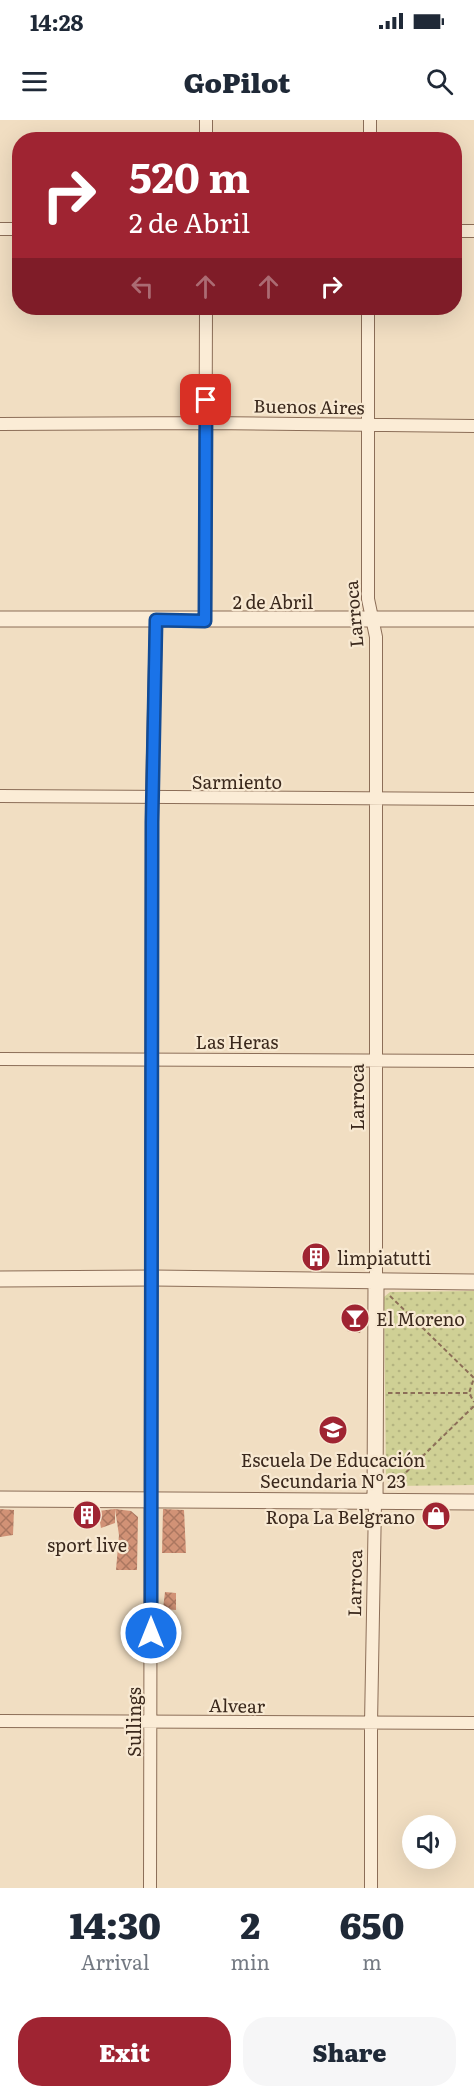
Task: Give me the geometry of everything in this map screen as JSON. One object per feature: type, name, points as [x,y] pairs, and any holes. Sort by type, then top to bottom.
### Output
[{"type":"street","points":[[205,621],[206,315]]},
{"type":"street","name":"Larroca","points":[[368,315],[368,598],[376,637],[377,800],[375,1503],[371,1888]]},
{"type":"street","name":"Buenos Aires","points":[[0,424],[206,423],[474,426]]},
{"type":"street","name":"2 de Abril","points":[[0,619],[205,621],[474,619]]},
{"type":"street","name":"Sullings","points":[[150,1888],[153,1278],[152,798],[156,620]]},
{"type":"street","name":"Sarmiento","points":[[0,796],[474,799]]},
{"type":"street","name":"Las Heras","points":[[0,1059],[474,1061]]},
{"type":"street","points":[[0,1279],[153,1278],[474,1282]]},
{"type":"street","points":[[0,1499],[474,1502]]},
{"type":"street","name":"Alvear","points":[[0,1721],[474,1724]]},
{"type":"path","points":[[375,1503],[474,1404],[470,1393],[474,1378],[376,1282]]},
{"type":"path","points":[[375,1393],[470,1393]]},
{"type":"green space","points":[[474,1291],[474,1485],[392,1486],[386,1479],[384,1297],[390,1292]]},
{"type":"building","name":"limpiatutti","points":[[322,1247],[320,1266],[310,1267],[311,1248]]},
{"type":"building","name":"El Moreno","points":[[345,1312],[364,1313],[364,1323],[360,1333],[347,1331]]},
{"type":"building","points":[[0,1509],[14,1510],[13,1535],[0,1537]]},
{"type":"building","points":[[115,1509],[115,1523],[101,1528],[98,1511]]},
{"type":"building","points":[[115,1509],[131,1511],[138,1517],[137,1570],[116,1570],[119,1535]]},
{"type":"building","points":[[163,1509],[184,1510],[186,1553],[162,1553]]},
{"type":"building","name":"Ropa La Belgrano","points":[[443,1509],[445,1522],[429,1523],[428,1510]]},
{"type":"building","points":[[83,1510],[98,1511],[97,1520],[83,1521]]},
{"type":"building","points":[[165,1592],[176,1593],[176,1610],[163,1609]]},
{"type":"place","name":"limpiatutti","points":[[316,1257]]},
{"type":"place","name":"El Moreno","points":[[355,1318]]},
{"type":"place","name":"Escuela De Educación Secundaria Nº 23","points":[[333,1430]]},
{"type":"place","name":"sport live","points":[[87,1515]]},
{"type":"place","name":"Ropa La Belgrano","points":[[436,1516]]},
{"type":"route","points":[[151,1633],[152,822],[156,620],[205,621],[206,400]]}]
